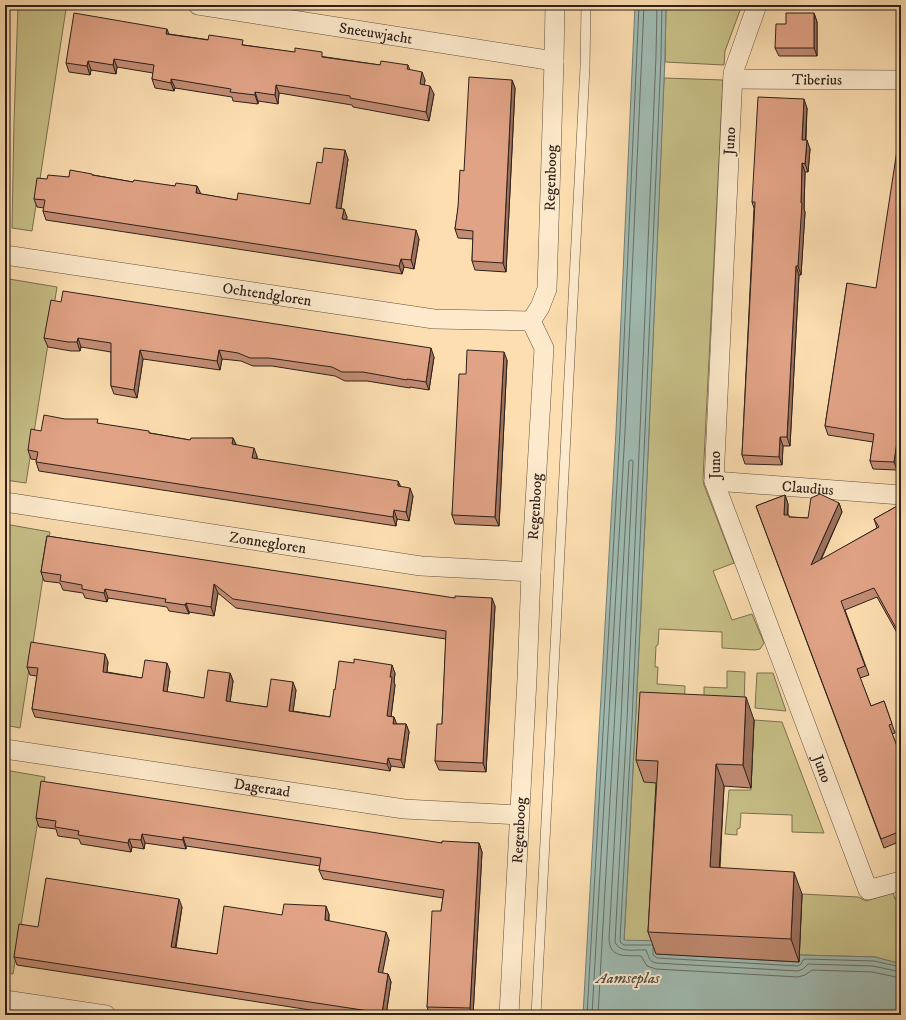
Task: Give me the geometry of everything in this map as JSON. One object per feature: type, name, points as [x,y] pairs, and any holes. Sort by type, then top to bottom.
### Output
[{"type":"street","name":"Sneeuwjacht","points":[[198,5],[554,61]]},
{"type":"street","name":"Regenboog","points":[[509,1015],[527,679],[531,572],[544,348],[531,321],[540,307],[547,289],[555,5]]},
{"type":"street","name":"Juno","points":[[757,5],[732,73],[714,481],[868,890],[901,881]]},
{"type":"street","name":"Tiberius","points":[[732,80],[901,80]]},
{"type":"street","name":"Ochtendgloren","points":[[5,255],[434,318],[531,321]]},
{"type":"street","name":"Claudius","points":[[714,481],[901,495]]},
{"type":"street","name":"Zonnegloren","points":[[5,502],[421,566],[531,572]]},
{"type":"street","name":"Dageraad","points":[[5,749],[404,809],[520,815]]},
{"type":"street","points":[[5,1000],[106,1015]]},
{"type":"lane","name":"Regenboog","points":[[536,1015],[586,67],[586,5]]},
{"type":"shaded area","points":[[18,5],[47,5],[66,9],[32,231],[12,228]]},
{"type":"shaded area","points":[[666,5],[742,5],[725,51],[724,65],[665,62]]},
{"type":"shaded area","points":[[664,78],[723,80],[703,479],[734,563],[713,571],[732,620],[752,614],[764,643],[760,649],[755,650],[722,648],[722,632],[659,629],[658,645],[656,646],[655,667],[658,667],[657,684],[685,686],[684,717],[666,784],[657,941],[624,941],[641,617]]},
{"type":"shaded area","points":[[9,279],[57,287],[26,483],[5,480]]},
{"type":"shaded area","points":[[5,524],[50,532],[20,728],[5,725]]},
{"type":"shaded area","points":[[727,671],[745,672],[744,708],[704,705],[704,687],[727,688]]},
{"type":"shaded area","points":[[757,673],[773,673],[786,711],[755,708]]},
{"type":"shaded area","points":[[754,720],[782,722],[824,833],[792,832],[792,815],[741,813],[740,828],[737,829],[737,835],[725,834],[729,790],[751,790]]},
{"type":"shaded area","points":[[5,770],[45,777],[13,974],[5,973]]},
{"type":"shaded area","points":[[893,893],[895,899],[901,898],[901,964],[875,957],[799,955],[802,894],[858,897],[866,901]]},
{"type":"water","name":"Aamseplas","points":[[635,5],[666,5],[651,388],[624,940],[657,941],[657,954],[799,962],[799,955],[875,957],[901,964],[901,1015],[583,1015],[616,431]]},
{"type":"building","points":[[74,13],[167,29],[166,34],[208,40],[209,35],[243,40],[242,45],[295,52],[295,48],[322,52],[322,57],[380,65],[381,61],[408,65],[407,69],[422,72],[420,84],[430,86],[426,112],[350,98],[350,96],[276,85],[275,95],[255,92],[255,95],[230,92],[231,89],[171,79],[171,83],[152,79],[154,65],[114,59],[113,65],[88,61],[87,66],[66,63]]},
{"type":"building","points":[[786,13],[814,13],[814,48],[775,48],[776,24],[786,24]]},
{"type":"building","points":[[469,77],[512,80],[503,263],[472,261],[473,231],[455,229],[460,170],[464,171]]},
{"type":"building","points":[[758,97],[804,99],[802,140],[807,140],[805,164],[802,163],[802,203],[798,266],[796,266],[787,437],[780,437],[779,457],[742,455],[755,202],[752,202]]},
{"type":"building","points":[[901,124],[901,415],[894,462],[870,461],[874,434],[825,426],[847,283],[876,288]]},
{"type":"building","points":[[324,148],[345,150],[336,208],[344,209],[342,219],[416,230],[411,260],[401,259],[399,266],[43,211],[45,200],[34,199],[37,178],[47,179],[48,175],[69,177],[70,170],[133,182],[134,180],[175,186],[176,183],[197,186],[196,193],[237,200],[238,193],[310,204],[317,162],[322,163]]},
{"type":"building","points":[[63,291],[431,348],[426,382],[363,372],[342,372],[332,367],[269,358],[250,358],[238,353],[219,350],[217,361],[140,350],[134,390],[111,386],[111,343],[78,338],[77,342],[68,342],[44,338],[51,300],[61,302]]},
{"type":"building","points":[[467,350],[504,352],[495,517],[452,515],[459,374],[466,374]]},
{"type":"building","points":[[44,415],[65,419],[98,419],[97,423],[149,431],[149,433],[190,440],[191,438],[233,438],[232,444],[254,448],[252,458],[398,481],[398,486],[410,488],[406,512],[394,510],[393,517],[36,462],[38,452],[28,450],[31,429],[41,431]]},
{"type":"building","points":[[820,494],[839,503],[811,565],[879,527],[874,519],[901,504],[901,637],[874,588],[841,601],[865,666],[857,669],[871,706],[884,701],[892,724],[889,725],[901,757],[901,831],[881,839],[756,506],[785,495],[784,515],[789,515],[789,517],[808,518],[811,498]]},
{"type":"building","points":[[47,536],[455,598],[455,596],[492,598],[483,763],[435,761],[437,724],[442,724],[446,631],[233,599],[214,584],[211,607],[186,603],[185,605],[165,602],[166,599],[105,589],[104,593],[82,589],[82,585],[60,581],[61,575],[41,572]]},
{"type":"building","points":[[31,642],[105,654],[103,672],[142,678],[145,660],[167,663],[163,691],[204,698],[208,670],[230,673],[226,701],[245,704],[267,707],[271,679],[293,682],[289,711],[330,717],[339,661],[354,663],[354,659],[392,665],[387,716],[394,717],[393,724],[406,724],[401,760],[388,758],[387,764],[32,709],[38,668],[27,667]]},
{"type":"building","points":[[640,692],[746,697],[743,765],[716,764],[710,867],[794,872],[791,939],[648,932],[658,761],[636,760]]},
{"type":"building","points":[[41,781],[442,843],[442,841],[479,843],[470,1008],[427,1007],[432,911],[441,911],[444,890],[319,870],[321,858],[183,837],[183,840],[142,834],[141,840],[129,839],[128,843],[78,835],[79,831],[55,827],[56,821],[36,818]]},
{"type":"building","points":[[46,878],[179,899],[171,947],[217,954],[224,906],[282,915],[284,904],[326,906],[325,920],[386,932],[378,972],[388,974],[382,1013],[14,957],[19,924],[38,927]]}]
